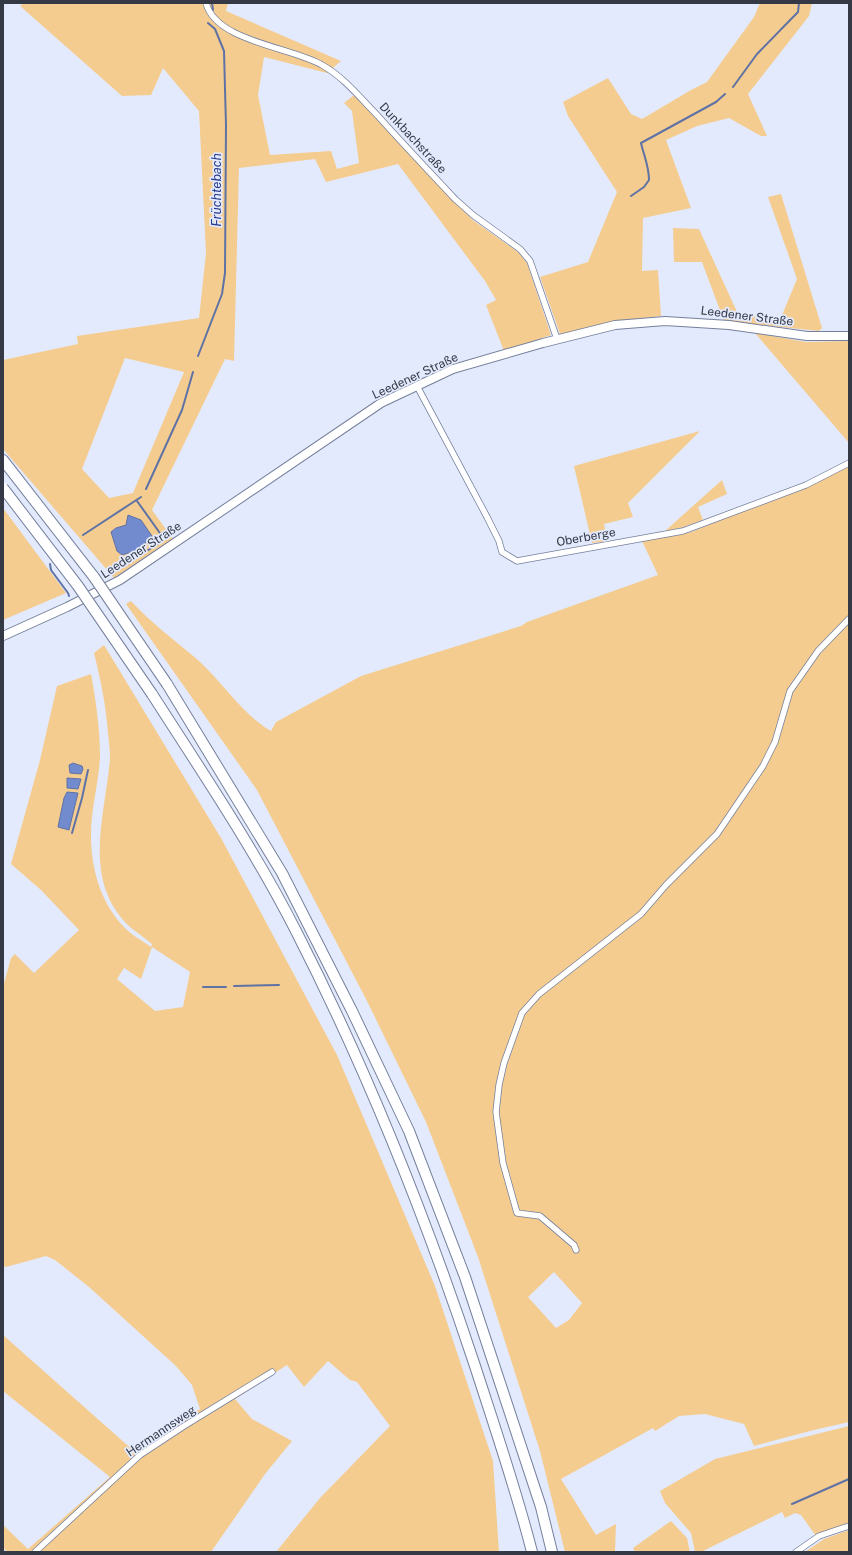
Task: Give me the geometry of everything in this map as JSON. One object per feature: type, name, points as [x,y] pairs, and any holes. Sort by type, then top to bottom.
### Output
[{"type":"highway","points":[[3,460],[94,578],[166,684],[282,873],[352,1011],[409,1131],[465,1277],[541,1507],[552,1552]]},
{"type":"highway","points":[[3,488],[78,586],[152,694],[252,853],[296,932],[341,1024],[394,1144],[448,1284],[516,1489],[532,1552]]},
{"type":"street","name":"Dunkbachstraße","points":[[206,3],[208,10],[215,20],[225,27],[248,38],[322,64],[348,83],[472,215],[520,249],[530,261],[556,340]]},
{"type":"street","name":"Leedener Straße","points":[[3,636],[67,607],[120,580],[381,403],[453,369],[615,325],[665,321],[729,325],[807,336],[849,336]]},
{"type":"street","name":"Oberberge","points":[[417,386],[487,517],[499,541],[502,552],[517,560],[683,531],[806,485],[849,463]]},
{"type":"street","points":[[576,1250],[574,1245],[540,1216],[517,1213],[503,1163],[496,1112],[499,1085],[504,1063],[522,1012],[539,994],[641,914],[666,885],[717,834],[763,766],[775,742],[790,692],[818,651],[849,619]]},
{"type":"street","name":"Hermannsweg","points":[[35,1552],[140,1455],[272,1372]]},
{"type":"street","points":[[796,1552],[819,1536],[849,1526]]},
{"type":"shaded area","points":[[24,3],[228,3],[226,11],[341,61],[327,73],[264,57],[258,95],[270,155],[331,151],[337,169],[359,163],[352,111],[344,103],[354,95],[451,199],[474,221],[518,252],[527,263],[551,335],[504,351],[486,305],[496,300],[485,281],[398,164],[326,182],[315,159],[239,168],[234,361],[225,359],[152,510],[173,539],[114,578],[3,449],[3,360],[78,344],[77,336],[199,318],[206,253],[199,111],[163,68],[151,95],[122,96],[20,6]],"holes":[[[125,358],[184,372],[133,493],[109,498],[82,469]]]},
{"type":"shaded area","points":[[760,3],[812,3],[809,16],[748,94],[767,136],[761,136],[729,118],[697,126],[666,140],[691,208],[643,218],[642,271],[658,270],[661,316],[619,321],[560,334],[540,277],[588,262],[617,192],[568,116],[563,102],[608,78],[631,114],[642,119],[707,82],[754,17]]},
{"type":"shaded area","points":[[781,194],[822,328],[819,331],[724,321],[702,262],[674,262],[673,228],[699,229],[738,314],[780,320],[797,279],[768,197]]},
{"type":"shaded area","points":[[755,333],[806,342],[849,341],[849,443]]},
{"type":"shaded area","points":[[700,431],[628,503],[633,517],[604,524],[607,541],[592,543],[574,466]]},
{"type":"shaded area","points":[[849,467],[849,1422],[754,1446],[744,1424],[705,1414],[679,1416],[655,1431],[653,1428],[561,1479],[596,1535],[616,1524],[615,1552],[565,1552],[540,1451],[478,1257],[426,1122],[367,1001],[257,790],[126,604],[131,601],[156,625],[199,661],[251,716],[271,731],[276,722],[361,676],[521,626],[527,622],[658,575],[642,541],[691,532]],"holes":[[[554,1272],[582,1303],[569,1320],[556,1328],[528,1297]]]},
{"type":"shaded area","points":[[722,480],[727,494],[698,507],[703,520],[681,528],[665,531]]},
{"type":"shaded area","points":[[3,508],[66,593],[3,620]]},
{"type":"shaded area","points":[[104,645],[221,838],[337,1055],[435,1286],[493,1461],[499,1552],[276,1552],[320,1498],[390,1426],[357,1382],[350,1380],[328,1361],[304,1387],[287,1365],[235,1399],[252,1419],[292,1441],[265,1474],[211,1552],[7,1552],[3,1547],[3,1525],[28,1549],[110,1477],[3,1391],[3,1335],[135,1452],[155,1436],[200,1409],[192,1385],[176,1366],[89,1287],[55,1260],[46,1256],[6,1267],[3,1266],[3,987],[11,958],[15,954],[34,973],[79,930],[41,890],[11,864],[40,760],[57,686],[91,674],[95,694],[100,746],[91,835],[91,848],[95,874],[104,898],[117,919],[135,936],[151,947],[152,944],[130,927],[115,909],[106,890],[101,869],[101,826],[110,756],[105,703],[94,653]],"holes":[[[152,947],[190,972],[183,1007],[155,1011],[117,979],[124,968],[141,979]]]},
{"type":"shaded area","points":[[849,1426],[849,1524],[816,1536],[801,1515],[795,1513],[785,1518],[782,1512],[701,1552],[695,1552],[691,1533],[665,1503],[660,1491],[715,1459]]},
{"type":"shaded area","points":[[671,1521],[687,1538],[690,1552],[635,1552],[633,1548]]},
{"type":"shaded area","points":[[849,1530],[849,1552],[805,1552],[824,1539]]},
{"type":"water","points":[[128,515],[141,520],[152,536],[151,539],[135,551],[122,555],[117,551],[111,532],[116,528],[126,525]]},
{"type":"water","points":[[73,763],[82,766],[83,769],[81,774],[70,773],[69,765]]},
{"type":"water","points":[[67,778],[81,779],[78,789],[67,788]]},
{"type":"water","points":[[67,792],[78,793],[69,830],[58,827],[64,798]]},
{"type":"waterway","name":"Früchtebach","points":[[212,3],[213,10]]},
{"type":"waterway","points":[[733,87],[757,54],[798,12],[799,3]]},
{"type":"waterway","name":"Früchtebach","points":[[198,356],[222,294],[225,273],[226,126],[224,51],[215,29],[208,23]]},
{"type":"waterway","points":[[631,196],[644,187],[649,180],[641,143],[716,102],[725,94]]},
{"type":"waterway","name":"Früchtebach","points":[[146,489],[182,410],[193,372]]},
{"type":"waterway","name":"Früchtebach","points":[[83,535],[141,497]]},
{"type":"waterway","points":[[124,566],[159,543],[162,536],[137,501]]},
{"type":"waterway","name":"Früchtebach","points":[[50,564],[51,570],[69,596]]},
{"type":"waterway","points":[[72,833],[88,770]]},
{"type":"waterway","points":[[234,986],[279,985]]},
{"type":"waterway","points":[[203,987],[226,987]]},
{"type":"waterway","points":[[792,1504],[849,1479]]}]
